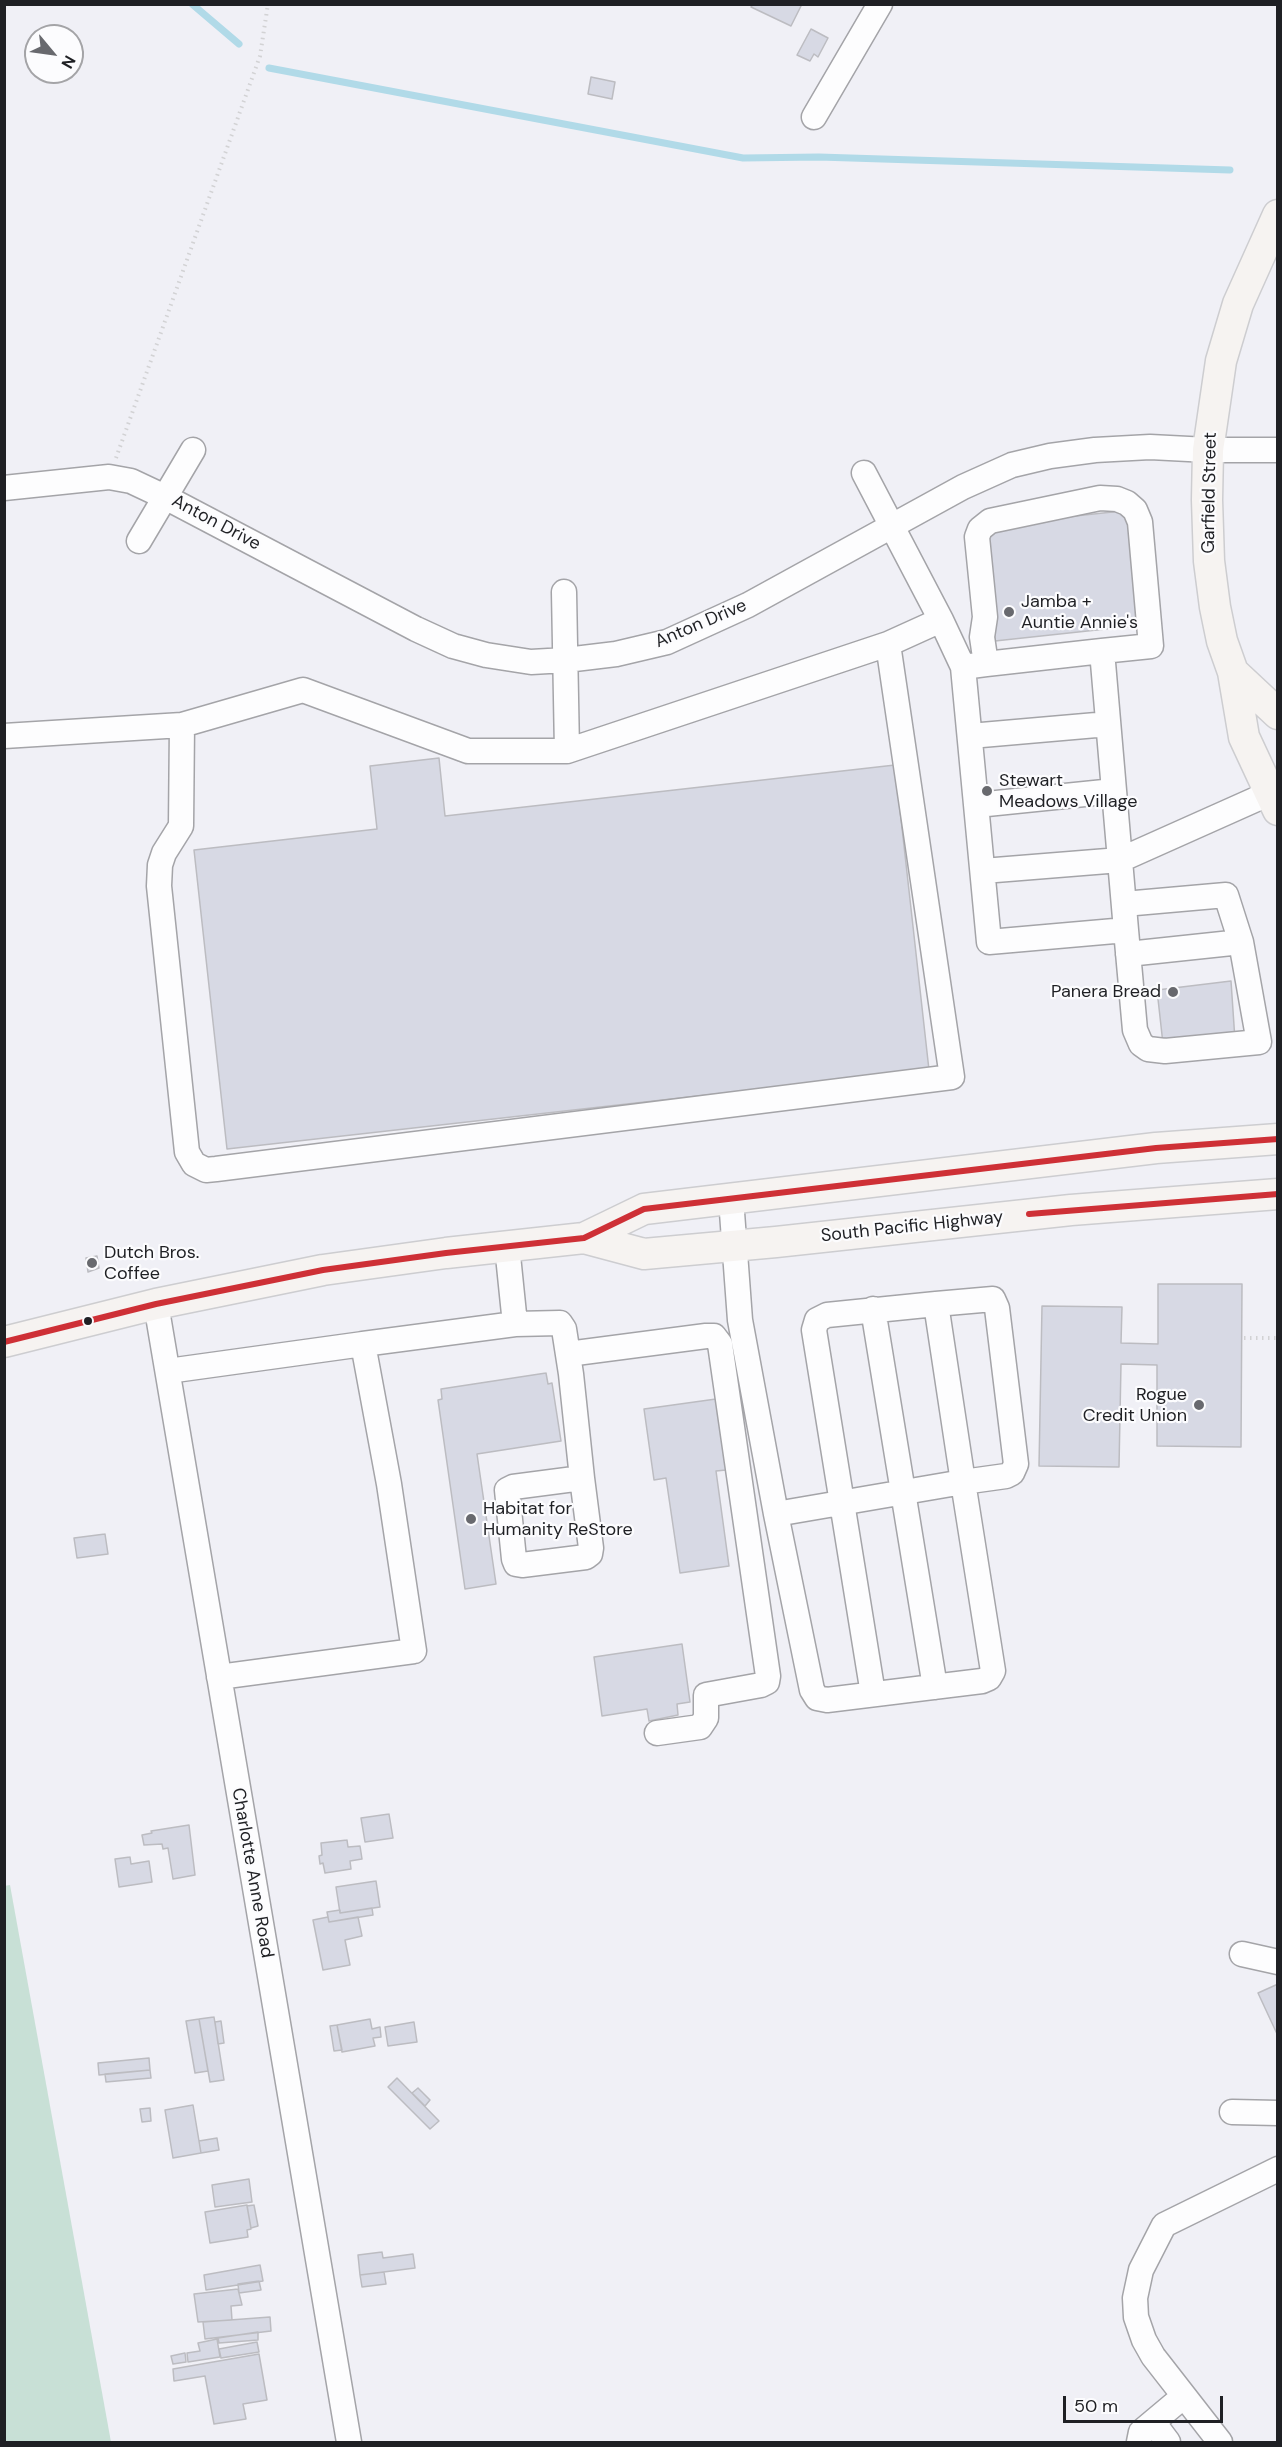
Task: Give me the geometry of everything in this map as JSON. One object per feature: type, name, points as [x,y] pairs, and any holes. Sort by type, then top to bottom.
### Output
[{"type":"main road","name":"Garfield Street","points":[[1274,802],[1244,737],[1233,672],[1222,641],[1209,561],[1208,450],[1221,361],[1238,304],[1278,215]]},
{"type":"main road","name":"Garfield Street","points":[[1233,672],[1278,714]]},
{"type":"main road","name":"South Pacific Highway","points":[[4,1342],[156,1304],[323,1270],[584,1238],[644,1209],[1156,1148],[1278,1139]]},
{"type":"main road","name":"South Pacific Highway","points":[[584,1238],[644,1254],[1071,1210],[1278,1194]]},
{"type":"street","points":[[814,117],[880,4]]},
{"type":"street","name":"Anton Drive","points":[[120,479],[165,497],[416,629],[453,646],[524,662],[616,654],[667,642],[748,605],[963,487],[1002,470],[1050,456],[1095,450],[1150,447],[1278,450]]},
{"type":"street","points":[[139,542],[193,450]]},
{"type":"street","points":[[864,473],[941,620],[975,665]]},
{"type":"street","points":[[4,488],[120,479]]},
{"type":"street","points":[[975,665],[1151,646],[1140,522],[1135,510],[1127,503],[1100,498],[990,521],[980,529],[977,537],[985,617],[975,665],[970,736],[989,942],[1126,930]]},
{"type":"street","points":[[564,592],[567,751]]},
{"type":"street","points":[[4,736],[182,725],[303,690],[468,751],[567,751],[888,644],[941,620]]},
{"type":"street","points":[[182,725],[181,826],[164,853],[160,866],[159,886],[187,1152],[194,1164],[206,1170],[952,1077],[888,644]]},
{"type":"street","points":[[1102,651],[1128,954],[1135,1030],[1141,1044],[1148,1049],[1165,1051],[1258,1042],[1241,942],[1226,895],[1124,904]]},
{"type":"street","points":[[970,736],[1108,724]]},
{"type":"street","points":[[977,805],[1114,791]]},
{"type":"street","points":[[983,871],[1120,860],[1274,802]]},
{"type":"street","points":[[1128,954],[1241,942]]},
{"type":"street","points":[[731,1199],[740,1320],[776,1514],[812,1690],[817,1698],[827,1700],[982,1681],[989,1678],[993,1671],[936,1304]]},
{"type":"street","points":[[507,1246],[515,1324]]},
{"type":"street","points":[[776,1514],[842,1503],[963,1482],[1006,1476],[1012,1473],[1016,1464],[997,1308],[993,1299],[873,1309],[827,1315],[817,1320],[814,1330],[842,1503],[873,1695]]},
{"type":"street","name":"Charlotte Anne Road","points":[[156,1304],[349,2442]]},
{"type":"street","points":[[873,1309],[935,1687]]},
{"type":"street","points":[[168,1371],[515,1324],[554,1321],[560,1323],[564,1329],[591,1548],[590,1554],[586,1557],[516,1564],[507,1490],[513,1487],[582,1478]]},
{"type":"street","points":[[568,1354],[706,1336],[714,1336],[720,1344],[768,1676],[767,1682],[761,1685],[706,1695],[706,1718],[700,1727],[657,1733]]},
{"type":"street","points":[[219,1677],[414,1651],[389,1484],[363,1344]]},
{"type":"street","points":[[1242,1954],[1278,1962]]},
{"type":"street","points":[[1232,2112],[1278,2113]]},
{"type":"street","points":[[1220,2442],[1153,2356],[1144,2340],[1136,2317],[1134,2298],[1141,2270],[1164,2225],[1278,2169]]},
{"type":"street","points":[[1139,2442],[1141,2432],[1184,2396]]},
{"type":"street","points":[[1153,2422],[1168,2442]]},
{"type":"path","points":[[120,479],[260,56],[268,4]]},
{"type":"path","points":[[1244,1338],[1278,1338]]},
{"type":"green space","points":[[10,1885],[111,2442],[5,2442],[4,1886]]},
{"type":"building","points":[[753,4],[802,4],[791,26],[751,7]]},
{"type":"building","points":[[811,29],[828,38],[818,57],[814,54],[810,61],[797,55]]},
{"type":"building","points":[[591,77],[615,82],[612,99],[588,94]]},
{"type":"building","points":[[1131,510],[1143,625],[995,641],[982,526]]},
{"type":"building","points":[[439,758],[445,816],[895,765],[929,1070],[227,1149],[194,850],[377,829],[370,766]]},
{"type":"building","points":[[1231,981],[1235,1040],[1163,1044],[1157,990]]},
{"type":"building","name":"Dutch Bros. Coffee","points":[[97,1256],[99,1268],[88,1272],[86,1258]]},
{"type":"building","name":"Rogue Credit Union","points":[[1158,1284],[1242,1284],[1241,1447],[1157,1446],[1157,1365],[1121,1364],[1119,1467],[1039,1466],[1042,1306],[1122,1307],[1121,1343],[1158,1344]]},
{"type":"building","name":"Habitat for Humanity ReStore","points":[[546,1373],[548,1384],[552,1383],[561,1441],[477,1454],[496,1584],[465,1589],[438,1400],[442,1399],[441,1389]]},
{"type":"building","points":[[716,1399],[726,1470],[716,1471],[729,1566],[680,1573],[666,1478],[654,1480],[644,1409]]},
{"type":"building","points":[[105,1534],[108,1554],[77,1558],[74,1538]]},
{"type":"building","points":[[682,1644],[690,1702],[677,1704],[678,1715],[649,1721],[647,1709],[602,1716],[594,1657]]},
{"type":"building","points":[[389,1814],[393,1838],[365,1842],[361,1818]]},
{"type":"building","points":[[189,1825],[195,1875],[173,1879],[168,1848],[163,1849],[162,1844],[144,1845],[142,1835],[152,1833],[151,1831]]},
{"type":"building","points":[[347,1840],[348,1847],[360,1846],[362,1859],[350,1861],[351,1869],[325,1873],[323,1863],[320,1864],[321,1843]]},
{"type":"building","points":[[130,1857],[131,1864],[149,1861],[152,1882],[119,1887],[115,1859]]},
{"type":"building","points":[[376,1881],[380,1907],[340,1913],[336,1887]]},
{"type":"building","points":[[372,1908],[373,1915],[329,1922],[327,1912],[340,1910],[340,1913]]},
{"type":"building","points":[[328,1917],[329,1922],[358,1917],[362,1936],[345,1940],[350,1965],[323,1970],[313,1920]]},
{"type":"building","points":[[1278,1984],[1278,2036],[1258,1993]]},
{"type":"building","points":[[214,2017],[224,2080],[210,2082],[199,2019]]},
{"type":"building","points":[[199,2019],[208,2071],[195,2073],[186,2021]]},
{"type":"building","points":[[370,2019],[372,2029],[380,2027],[381,2037],[373,2038],[375,2046],[342,2052],[337,2025]]},
{"type":"building","points":[[221,2021],[224,2043],[218,2044],[215,2022]]},
{"type":"building","points":[[414,2022],[417,2042],[388,2046],[385,2027]]},
{"type":"building","points":[[337,2025],[342,2050],[334,2051],[330,2026]]},
{"type":"building","points":[[149,2058],[150,2070],[99,2075],[98,2063]]},
{"type":"building","points":[[150,2070],[151,2078],[106,2082],[105,2074]]},
{"type":"building","points":[[397,2078],[439,2121],[430,2129],[388,2087]]},
{"type":"building","points":[[418,2088],[430,2100],[425,2106],[412,2093]]},
{"type":"building","points":[[193,2105],[201,2153],[173,2158],[165,2110]]},
{"type":"building","points":[[150,2108],[151,2121],[142,2122],[140,2109]]},
{"type":"building","points":[[217,2138],[219,2150],[201,2153],[199,2141]]},
{"type":"building","points":[[249,2179],[252,2202],[215,2207],[212,2185]]},
{"type":"building","points":[[247,2205],[251,2229],[247,2230],[248,2237],[210,2243],[205,2212]]},
{"type":"building","points":[[254,2205],[258,2226],[251,2228],[247,2206]]},
{"type":"building","points":[[382,2252],[383,2258],[413,2254],[415,2268],[360,2275],[358,2255]]},
{"type":"building","points":[[260,2265],[263,2281],[206,2290],[204,2275]]},
{"type":"building","points":[[384,2272],[386,2284],[362,2287],[360,2275]]},
{"type":"building","points":[[259,2281],[261,2290],[239,2293],[238,2284]]},
{"type":"building","points":[[238,2289],[242,2305],[231,2306],[232,2320],[198,2322],[194,2294]]},
{"type":"building","points":[[270,2317],[271,2331],[205,2339],[203,2322]]},
{"type":"building","points":[[258,2332],[258,2340],[219,2343],[218,2338]]},
{"type":"building","points":[[217,2339],[220,2357],[188,2362],[187,2353],[200,2351],[198,2343]]},
{"type":"building","points":[[257,2342],[259,2352],[221,2358],[219,2349]]},
{"type":"building","points":[[185,2353],[186,2362],[173,2364],[171,2356]]},
{"type":"building","points":[[259,2354],[267,2400],[243,2404],[246,2419],[214,2424],[205,2376],[174,2381],[173,2369]]},
{"type":"waterway","points":[[192,4],[239,44]]},
{"type":"waterway","points":[[269,68],[743,158],[819,157],[1230,170]]},
{"type":"transit line","points":[[4,1342],[156,1304],[323,1270],[446,1253],[584,1238],[644,1209],[1156,1148],[1278,1139]]},
{"type":"transit line","points":[[1029,1214],[1278,1194]]},
{"type":"place","name":"Jamba + Auntie Annie's","points":[[1009,612]]},
{"type":"place","name":"Stewart Meadows Village","points":[[987,791]]},
{"type":"place","name":"Panera Bread","points":[[1173,992]]},
{"type":"place","name":"Dutch Bros. Coffee","points":[[92,1263]]},
{"type":"place","name":"Rogue Credit Union","points":[[1199,1405]]},
{"type":"place","name":"Habitat for Humanity ReStore","points":[[471,1519]]}]
